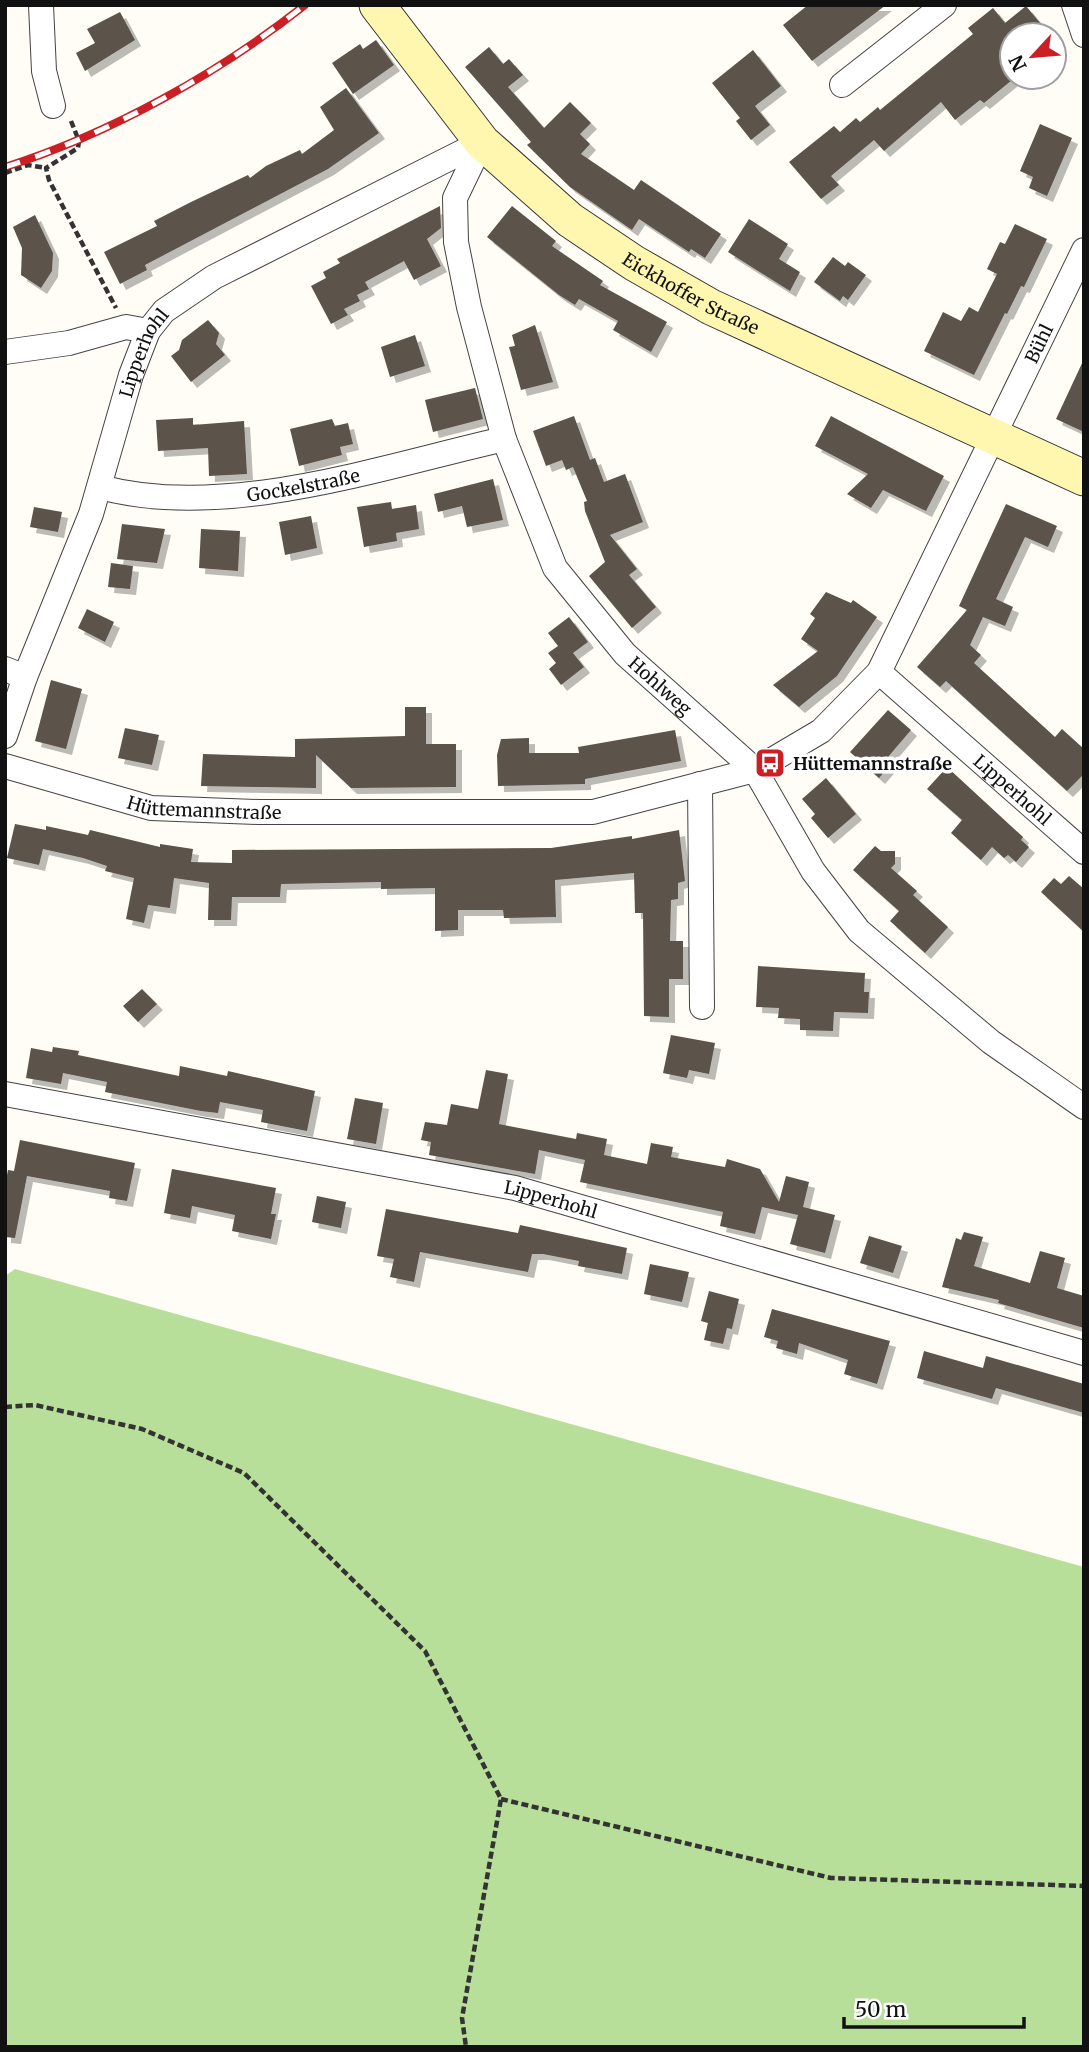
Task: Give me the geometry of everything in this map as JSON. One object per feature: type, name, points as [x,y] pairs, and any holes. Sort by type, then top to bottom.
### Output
[{"type":"main road","name":"Eickhoffer Straße","points":[[377,5],[482,142],[570,220],[634,263],[711,307],[1084,478]]},
{"type":"street","points":[[41,5],[44,71],[53,106]]},
{"type":"street","points":[[842,85],[944,5]]},
{"type":"street","points":[[1074,5],[1084,35]]},
{"type":"street","name":"Lipperhohl","points":[[5,736],[15,673],[100,486],[131,375],[137,329],[214,277],[482,142]]},
{"type":"street","name":"Hohlweg","points":[[482,142],[455,198],[456,242],[469,307],[504,439],[555,568],[625,654],[755,771],[813,871],[859,931],[991,1042],[1084,1107]]},
{"type":"street","name":"Bühl","points":[[993,437],[1084,250]]},
{"type":"street","points":[[5,352],[69,343],[137,329]]},
{"type":"street","name":"Hüttemannstraße","points":[[5,766],[151,808],[258,812],[593,812],[755,771],[821,731],[879,672],[993,437]]},
{"type":"street","name":"Gockelstraße","points":[[100,486],[121,492],[213,498],[285,489],[504,439]]},
{"type":"street","name":"Lipperhohl","points":[[879,672],[1084,852]]},
{"type":"street","points":[[700,784],[702,1007]]},
{"type":"street","name":"Lipperhohl","points":[[5,1094],[515,1188],[1084,1353]]},
{"type":"path","points":[[5,173],[28,165],[47,168],[78,148],[79,141],[67,114],[53,106]]},
{"type":"path","points":[[47,168],[49,180],[137,329]]},
{"type":"path","points":[[5,1407],[35,1405],[142,1429],[244,1473],[425,1651],[502,1799],[461,2018],[466,2047]]},
{"type":"path","points":[[502,1799],[831,1878],[1084,1886]]},
{"type":"green space","points":[[15,1269],[1084,1567],[1084,2047],[5,2047],[5,1276]]},
{"type":"building","points":[[808,5],[886,5],[812,61],[783,25]]},
{"type":"building","points":[[1026,6],[1038,21],[1007,21]]},
{"type":"building","points":[[993,8],[1003,21],[998,21],[999,91],[984,103],[980,100],[955,120],[941,102],[884,151],[874,140],[831,176],[839,185],[821,199],[789,162],[834,126],[840,132],[856,118],[860,122],[878,107],[880,110],[973,34],[968,28]]},
{"type":"building","points":[[120,12],[135,40],[85,71],[76,53],[95,43],[87,29]]},
{"type":"building","points":[[376,40],[394,65],[353,94],[332,63],[360,44],[363,49]]},
{"type":"building","points":[[489,47],[503,64],[509,59],[523,75],[508,87],[544,128],[570,102],[591,123],[580,134],[590,144],[581,154],[634,190],[641,180],[721,234],[705,258],[691,249],[689,252],[639,219],[632,230],[570,187],[527,145],[531,142],[465,67]]},
{"type":"building","points":[[753,50],[781,86],[755,106],[770,125],[751,140],[736,121],[740,118],[712,83]]},
{"type":"building","points":[[346,88],[379,133],[328,169],[145,265],[147,270],[120,284],[104,252],[157,226],[154,221],[191,202],[248,175],[250,178],[266,166],[300,150],[302,154],[334,130],[320,107]]},
{"type":"building","points":[[1040,124],[1072,138],[1047,196],[1029,188],[1033,177],[1020,171]]},
{"type":"building","points":[[440,206],[441,228],[427,239],[441,266],[414,280],[404,261],[365,282],[369,289],[357,295],[360,301],[344,309],[348,315],[331,324],[311,286],[326,278],[323,272],[340,263],[337,259]]},
{"type":"building","points":[[512,206],[556,241],[552,246],[603,281],[600,285],[667,322],[651,352],[613,330],[618,321],[579,299],[575,305],[559,295],[487,237]]},
{"type":"building","points":[[35,215],[53,253],[52,271],[41,288],[21,275],[22,248],[13,227]]},
{"type":"building","points":[[749,219],[788,244],[779,259],[800,272],[790,291],[728,252]]},
{"type":"building","points":[[1015,224],[1047,239],[1024,287],[1021,286],[1007,314],[1005,313],[974,375],[924,351],[943,312],[961,321],[969,307],[978,312],[997,274],[987,269],[1000,242],[1005,244]]},
{"type":"building","points":[[833,257],[845,266],[848,262],[866,275],[848,300],[843,296],[840,301],[814,282]]},
{"type":"building","points":[[208,320],[219,333],[216,344],[225,355],[191,382],[171,356],[179,350],[182,340]]},
{"type":"building","points":[[535,325],[553,382],[521,390],[509,347],[515,346],[512,335]]},
{"type":"building","points":[[415,335],[425,366],[390,377],[381,347]]},
{"type":"building","points":[[1084,359],[1084,432],[1056,419]]},
{"type":"building","points":[[475,388],[483,419],[433,432],[425,400]]},
{"type":"building","points":[[574,416],[590,460],[595,458],[604,482],[625,474],[643,522],[610,535],[637,569],[629,575],[656,607],[632,628],[589,576],[605,562],[585,511],[584,502],[587,501],[573,467],[566,470],[562,460],[546,466],[533,431]]},
{"type":"building","points":[[831,416],[944,476],[926,511],[883,490],[871,508],[847,494],[868,474],[815,446]]},
{"type":"building","points":[[193,418],[193,425],[244,421],[247,474],[209,476],[208,448],[158,451],[156,420]]},
{"type":"building","points":[[332,419],[335,426],[348,423],[353,444],[340,447],[342,455],[299,466],[290,429]]},
{"type":"building","points":[[493,479],[503,520],[467,527],[462,506],[438,512],[434,494]]},
{"type":"building","points":[[391,502],[392,509],[416,505],[419,529],[396,533],[397,541],[364,547],[357,507]]},
{"type":"building","points":[[1006,504],[1057,526],[1048,547],[1025,537],[996,599],[1013,607],[1005,626],[983,617],[970,645],[981,655],[974,663],[1055,737],[1062,729],[1084,749],[1084,774],[1067,791],[946,681],[940,687],[917,667],[967,610],[959,606]]},
{"type":"building","points":[[34,507],[62,512],[58,532],[30,527]]},
{"type":"building","points":[[311,516],[317,548],[285,555],[279,522]]},
{"type":"building","points":[[122,524],[165,529],[157,563],[117,559]]},
{"type":"building","points":[[201,529],[240,531],[238,571],[199,568]]},
{"type":"building","points":[[111,563],[133,566],[130,589],[108,587]]},
{"type":"building","points":[[826,592],[851,603],[853,600],[877,617],[837,676],[799,707],[773,685],[818,651],[801,639],[815,618],[810,614]]},
{"type":"building","points":[[87,609],[114,622],[105,642],[78,628]]},
{"type":"building","points":[[569,617],[588,642],[573,653],[584,667],[561,685],[549,669],[556,663],[548,653],[558,646],[548,633]]},
{"type":"building","points":[[51,680],[82,689],[66,749],[35,741]]},
{"type":"building","points":[[405,707],[426,707],[426,744],[456,744],[456,787],[351,788],[316,755],[316,788],[201,786],[203,754],[295,757],[295,739],[405,736]]},
{"type":"building","points":[[888,710],[911,730],[888,757],[893,762],[879,778],[850,752]]},
{"type":"building","points":[[125,728],[159,735],[152,765],[118,758]]},
{"type":"building","points":[[675,730],[681,761],[585,779],[585,784],[498,786],[497,755],[501,739],[529,738],[529,753],[579,753],[578,747]]},
{"type":"building","points":[[947,767],[1023,837],[1021,840],[1029,847],[1016,862],[1008,855],[1004,858],[992,847],[981,860],[951,833],[962,820],[927,789]]},
{"type":"building","points":[[826,778],[856,814],[828,838],[811,818],[815,814],[802,799]]},
{"type":"building","points":[[15,824],[46,830],[46,826],[88,835],[90,830],[160,847],[160,844],[193,849],[191,862],[232,863],[232,850],[551,848],[632,836],[632,839],[679,830],[685,881],[678,883],[678,899],[671,900],[670,941],[683,941],[683,979],[669,979],[669,1017],[644,1016],[643,913],[635,913],[634,873],[555,880],[556,917],[504,918],[503,910],[458,910],[458,930],[435,931],[435,888],[381,889],[381,882],[281,884],[280,897],[232,897],[231,920],[208,920],[209,883],[174,878],[170,908],[148,905],[144,923],[126,919],[134,878],[105,871],[107,866],[83,858],[43,849],[39,865],[7,858]]},
{"type":"building","points":[[875,846],[881,851],[895,851],[895,864],[891,868],[917,891],[913,895],[948,927],[925,953],[890,921],[899,911],[853,870]]},
{"type":"building","points":[[1069,876],[1084,889],[1084,932],[1041,892],[1054,878],[1061,884]]},
{"type":"building","points":[[758,966],[865,973],[864,992],[869,992],[868,1013],[834,1012],[833,1031],[800,1030],[800,1019],[778,1018],[779,1008],[756,1007]]},
{"type":"building","points":[[142,989],[157,1004],[138,1022],[123,1006]]},
{"type":"building","points":[[671,1035],[715,1043],[709,1074],[689,1070],[687,1078],[663,1073]]},
{"type":"building","points":[[53,1047],[79,1051],[78,1055],[179,1076],[180,1066],[227,1076],[228,1071],[315,1091],[307,1131],[261,1122],[263,1110],[220,1102],[218,1113],[201,1111],[105,1092],[107,1082],[63,1073],[61,1084],[26,1078],[31,1048],[52,1052]]},
{"type":"building","points":[[486,1070],[508,1074],[499,1124],[576,1139],[577,1133],[607,1139],[604,1155],[647,1164],[651,1143],[673,1147],[671,1157],[725,1167],[727,1159],[760,1169],[779,1202],[786,1176],[809,1182],[803,1207],[835,1215],[825,1253],[790,1244],[798,1215],[762,1207],[755,1234],[720,1226],[723,1212],[580,1182],[585,1160],[539,1150],[535,1174],[429,1155],[431,1142],[421,1140],[425,1122],[447,1125],[451,1104],[478,1109]]},
{"type":"building","points":[[355,1098],[383,1103],[376,1144],[347,1139]]},
{"type":"building","points":[[20,1140],[135,1163],[127,1201],[109,1198],[110,1191],[27,1176],[15,1238],[5,1237],[5,1185],[8,1170],[14,1171]]},
{"type":"building","points":[[172,1169],[276,1188],[271,1214],[276,1214],[271,1239],[232,1231],[235,1215],[192,1206],[190,1218],[164,1213]]},
{"type":"building","points":[[317,1196],[346,1202],[341,1228],[312,1222]]},
{"type":"building","points":[[386,1209],[518,1233],[520,1225],[627,1248],[622,1274],[578,1266],[579,1261],[543,1254],[532,1254],[528,1272],[420,1252],[414,1282],[390,1277],[394,1259],[377,1256]]},
{"type":"building","points":[[964,1232],[983,1237],[974,1266],[1030,1283],[1040,1251],[1065,1258],[1057,1288],[1084,1296],[1084,1328],[998,1303],[999,1300],[942,1287],[956,1238],[961,1240]]},
{"type":"building","points":[[869,1236],[902,1246],[893,1273],[860,1263]]},
{"type":"building","points":[[650,1264],[689,1272],[682,1302],[644,1294]]},
{"type":"building","points":[[709,1291],[739,1299],[732,1329],[727,1328],[723,1344],[704,1340],[708,1323],[701,1321]]},
{"type":"building","points":[[772,1309],[890,1341],[877,1384],[844,1374],[848,1360],[799,1343],[797,1354],[776,1348],[778,1341],[764,1337]]},
{"type":"building","points":[[924,1351],[983,1368],[986,1356],[1084,1384],[1084,1413],[996,1388],[992,1399],[917,1378]]},
{"type":"railway","points":[[5,167],[84,137],[162,99],[237,54],[305,5]]},
{"type":"place","name":"Hüttemannstraße","points":[[770,763]]}]
